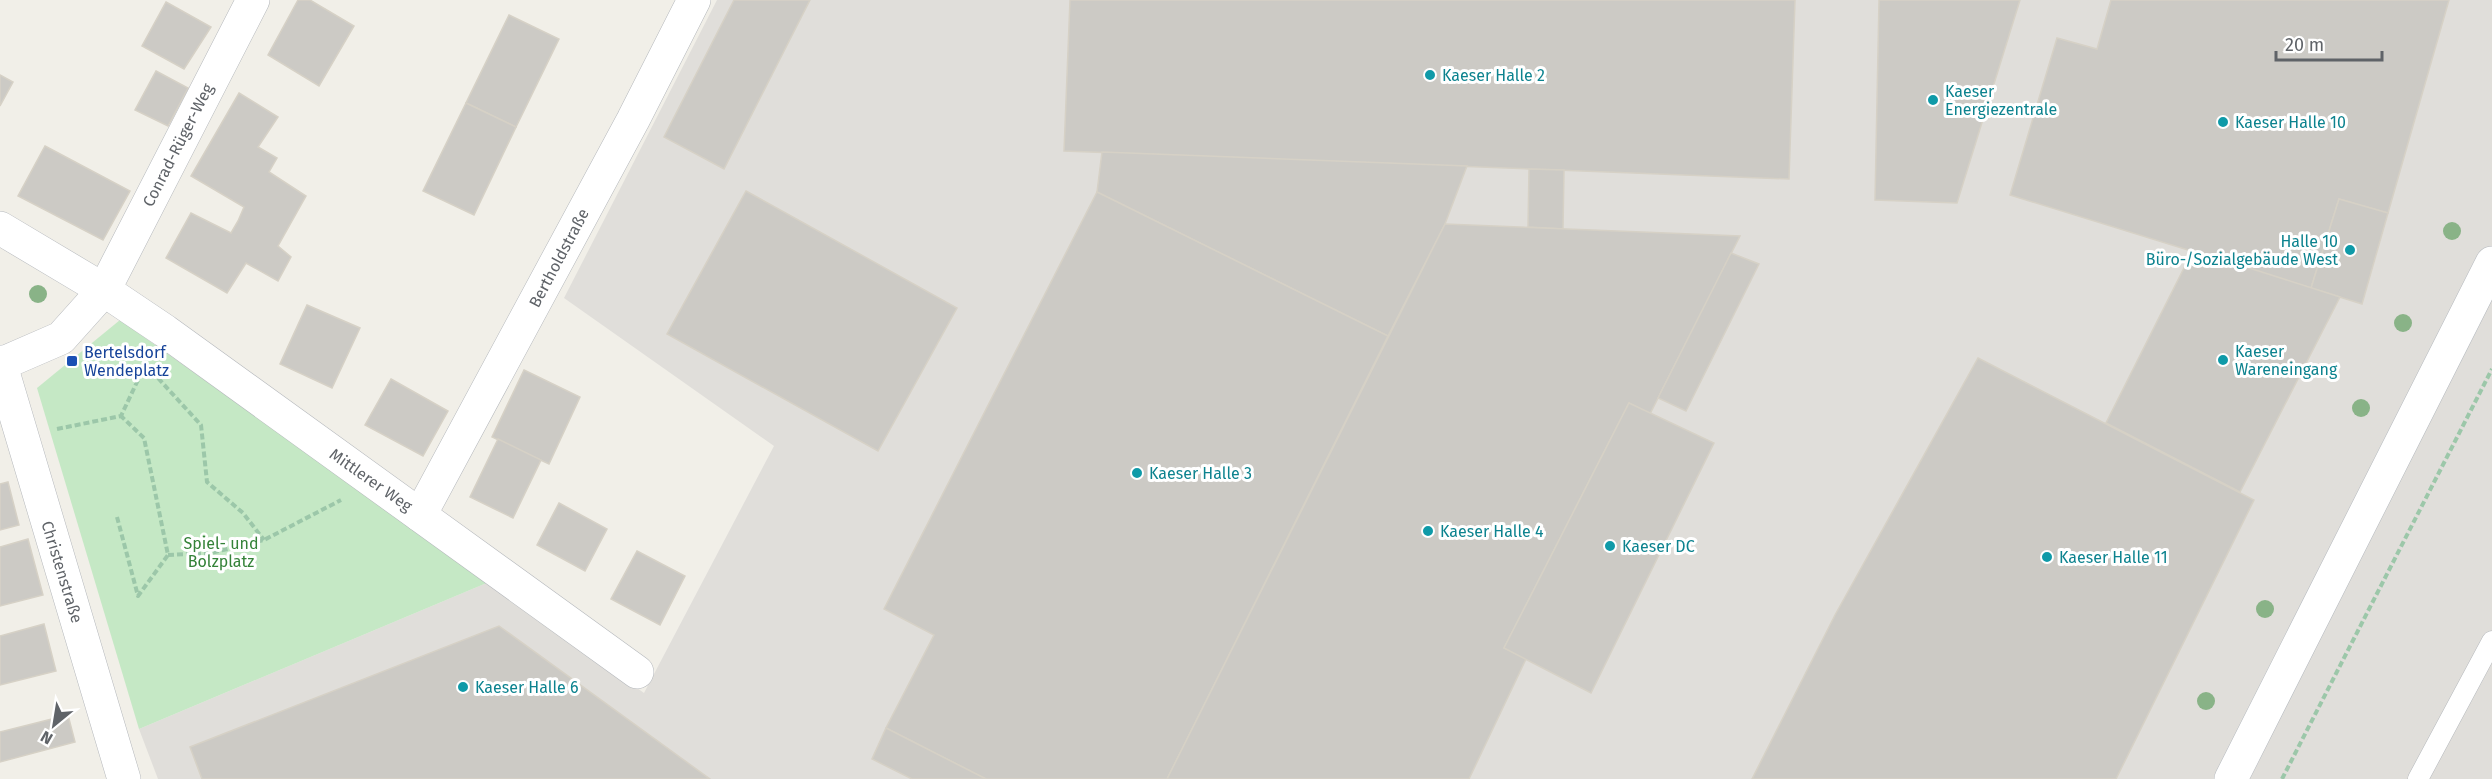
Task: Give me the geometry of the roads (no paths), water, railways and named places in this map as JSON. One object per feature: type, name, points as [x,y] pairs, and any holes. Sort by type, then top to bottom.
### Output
[{"type":"street","name":"Conrad-Rüger-Weg","points":[[104,290],[253,0]]},
{"type":"street","name":"Bertholdstraße","points":[[420,515],[627,130],[694,0]]},
{"type":"street","points":[[0,228],[104,290]]},
{"type":"street","points":[[2231,779],[2492,263]]},
{"type":"street","name":"Mittlerer Weg","points":[[104,290],[165,331],[637,672]]},
{"type":"street","name":"Christenstraße","points":[[104,290],[61,338],[0,363],[124,779]]},
{"type":"lane","points":[[2418,779],[2492,641]]},
{"type":"place","name":"Kaeser Halle 2","points":[[1430,75]]},
{"type":"place","name":"Kaeser Energiezentrale","points":[[1933,100]]},
{"type":"place","name":"Kaeser Halle 10","points":[[2223,122]]},
{"type":"place","name":"Halle 10 Büro-/Sozialgebäude West","points":[[2350,250]]},
{"type":"place","name":"Kaeser Wareneingang","points":[[2223,360]]},
{"type":"place","name":"Bertelsdorf Wendeplatz","points":[[72,361]]},
{"type":"place","name":"Kaeser Halle 3","points":[[1137,473]]},
{"type":"place","name":"Kaeser Halle 4","points":[[1428,531]]},
{"type":"place","name":"Kaeser DC","points":[[1610,546]]},
{"type":"place","name":"Kaeser Halle 11","points":[[2047,557]]},
{"type":"place","name":"Kaeser Halle 6","points":[[463,687]]},
{"type":"park label","name":"Spiel- und Bolzplatz","points":[[221,552]]}]
